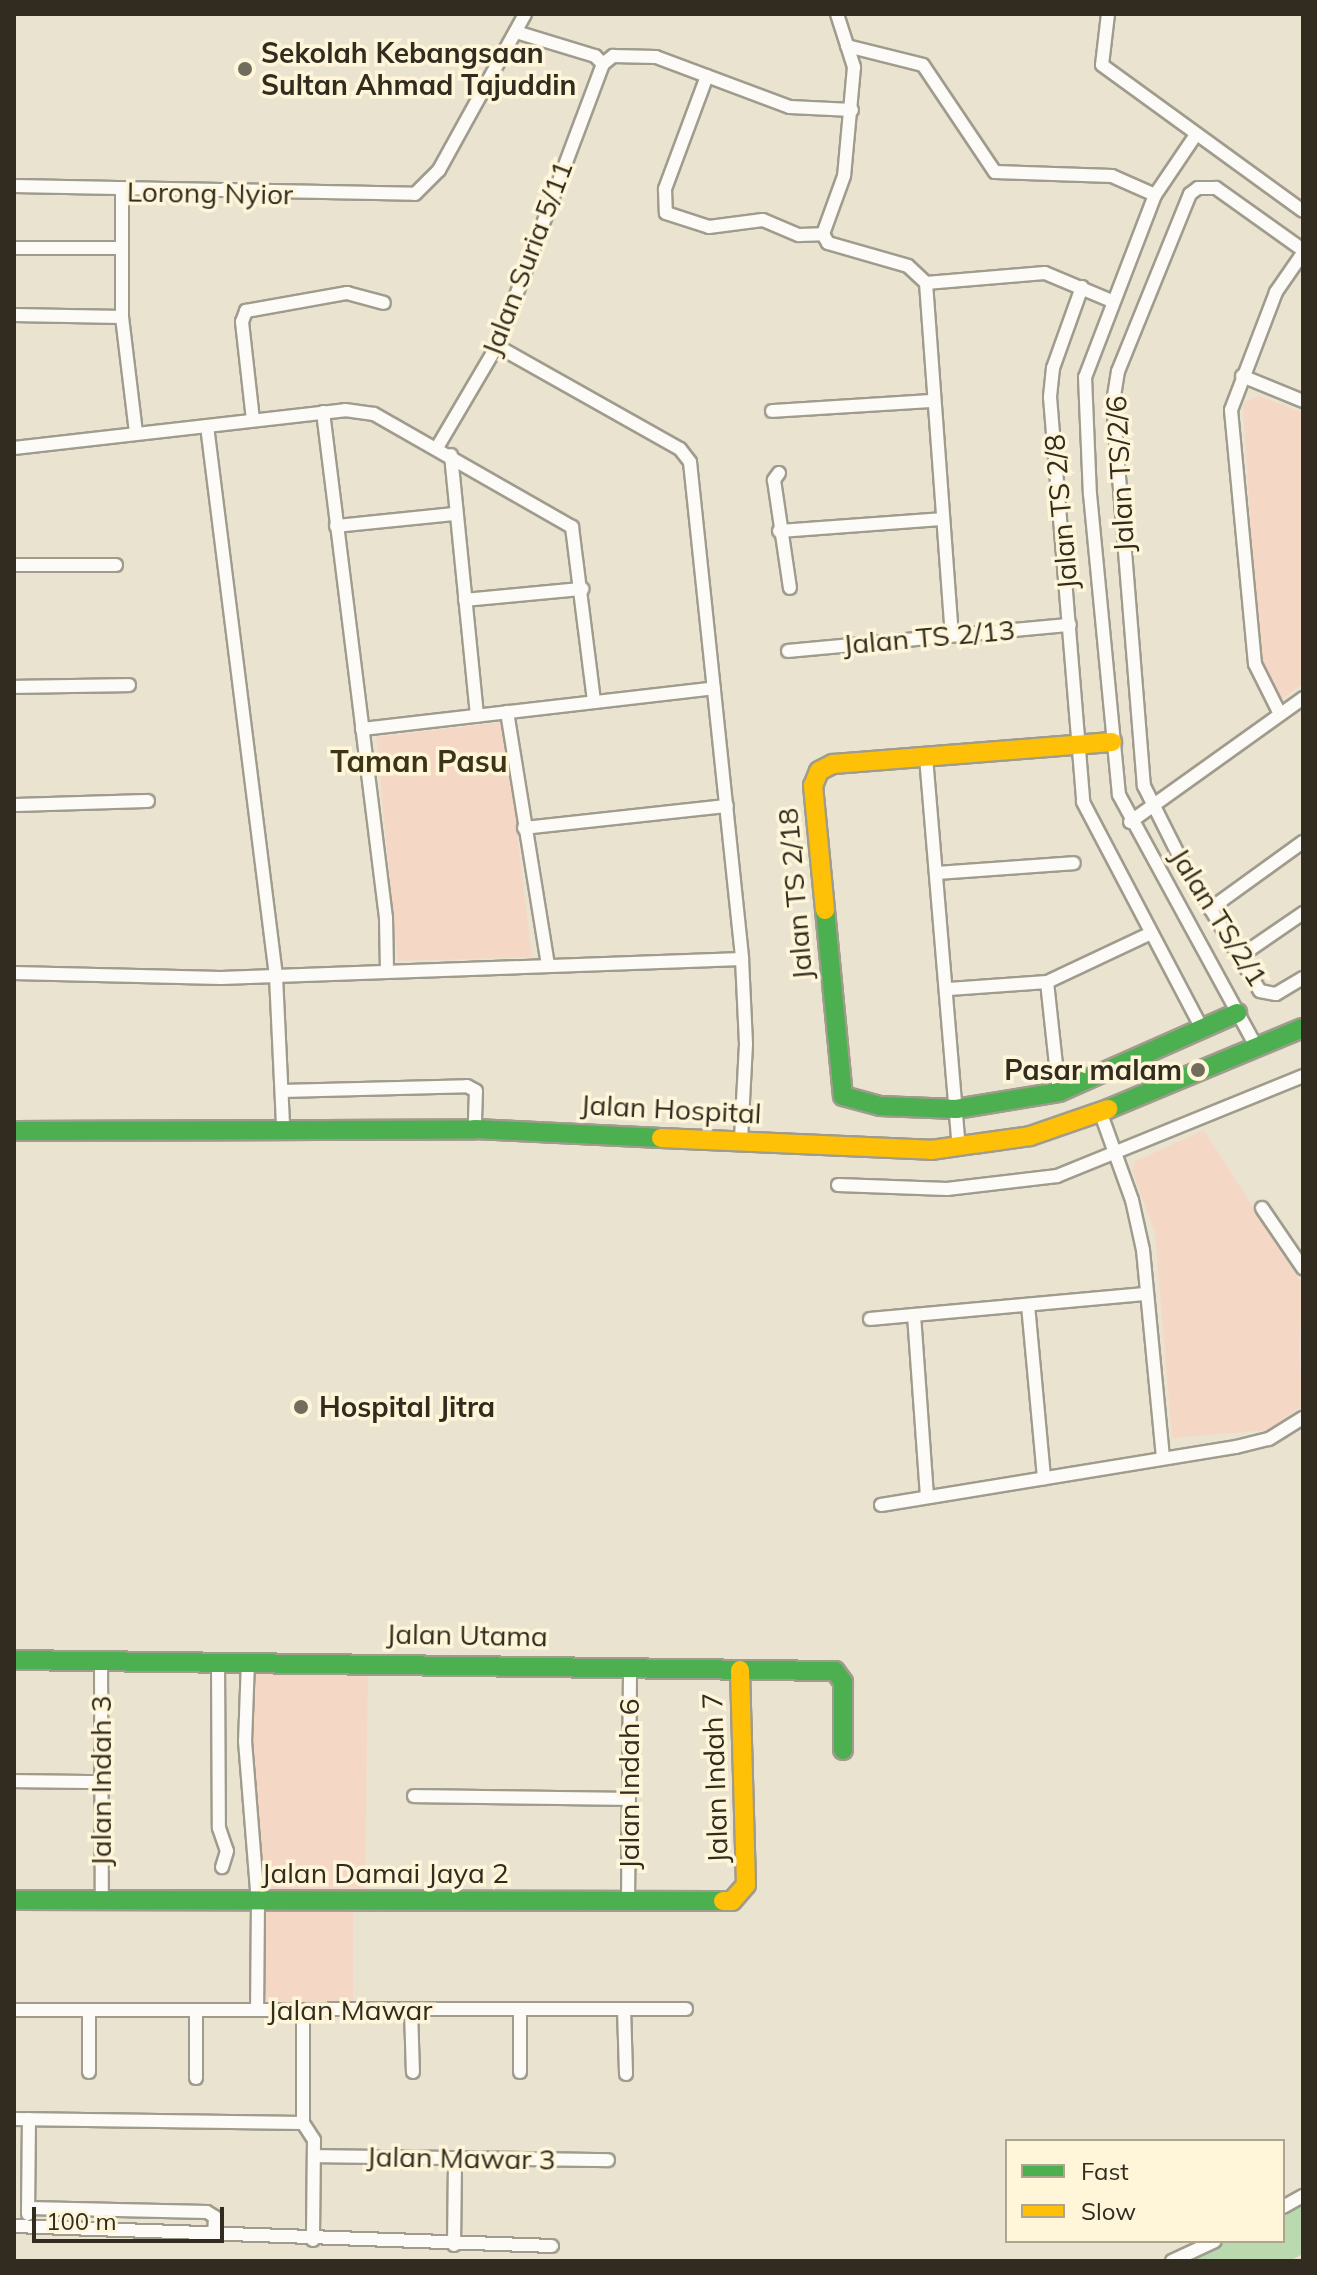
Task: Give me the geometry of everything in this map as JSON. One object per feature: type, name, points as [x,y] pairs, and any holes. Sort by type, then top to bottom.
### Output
[{"type":"street","points":[[525,14],[516,32],[595,56],[603,64],[613,56],[644,55],[790,107],[852,110]]},
{"type":"street","points":[[837,14],[854,67],[852,110],[844,176],[823,234],[828,243],[918,271],[926,283],[952,635]]},
{"type":"street","points":[[1108,14],[1102,65],[1195,136],[1303,211]]},
{"type":"street","name":"Lorong Nyior","points":[[14,186],[122,192],[405,196],[428,186],[516,32]]},
{"type":"street","points":[[847,46],[923,65],[995,172],[1112,176],[1155,195]]},
{"type":"street","name":"Jalan Suria 5/11","points":[[438,446],[497,346],[603,64]]},
{"type":"street","points":[[707,76],[665,189],[666,213],[709,227],[763,220],[799,235],[823,234]]},
{"type":"street","points":[[1195,136],[1155,195],[1112,301],[1085,386],[1112,742],[1119,795],[1130,822],[1257,1048]]},
{"type":"street","name":"Jalan TS/2/6","points":[[1152,805],[1142,779],[1116,465],[1113,402],[1118,371],[1190,194],[1198,188],[1216,188],[1303,252]]},
{"type":"street","points":[[122,192],[122,317],[136,433]]},
{"type":"street","points":[[14,248],[122,248]]},
{"type":"street","points":[[1280,714],[1255,664],[1232,424],[1233,402],[1276,292],[1303,252]]},
{"type":"street","points":[[926,283],[1045,273],[1112,301]]},
{"type":"street","name":"Jalan TS 2/8","points":[[1082,287],[1050,386],[1078,743],[1087,814],[1202,1029]]},
{"type":"street","points":[[253,420],[242,322],[246,311],[347,293],[384,303]]},
{"type":"street","points":[[14,315],[122,317]]},
{"type":"street","points":[[497,346],[686,455],[692,472],[742,959],[746,1044],[741,1140]]},
{"type":"street","points":[[1242,376],[1303,401]]},
{"type":"street","points":[[772,411],[933,401]]},
{"type":"street","points":[[14,448],[363,410],[438,446],[566,521],[575,533],[594,701]]},
{"type":"street","points":[[323,412],[386,918],[387,969]]},
{"type":"street","points":[[207,426],[276,976],[283,1126]]},
{"type":"street","points":[[451,455],[477,716]]},
{"type":"street","points":[[779,473],[774,480],[779,531],[790,588]]},
{"type":"street","points":[[336,526],[455,514]]},
{"type":"street","points":[[779,531],[942,519]]},
{"type":"street","points":[[14,565],[116,565]]},
{"type":"street","points":[[465,600],[582,589]]},
{"type":"street","name":"Jalan TS 2/13","points":[[788,651],[1070,625]]},
{"type":"street","points":[[14,687],[129,685]]},
{"type":"street","points":[[362,729],[714,688]]},
{"type":"street","points":[[1130,822],[1303,698]]},
{"type":"street","points":[[507,712],[548,964]]},
{"type":"street","name":"Jalan TS 2/18","points":[[1112,742],[826,766],[815,778],[814,801],[841,1091],[857,1103],[956,1109],[1059,1092],[1237,1013]]},
{"type":"street","points":[[926,757],[949,989],[959,1148]]},
{"type":"street","points":[[14,805],[148,801]]},
{"type":"street","name":"Jalan TS/2/1","points":[[1152,805],[1210,909],[1264,993],[1276,994],[1303,978]]},
{"type":"street","points":[[524,828],[727,806]]},
{"type":"street","points":[[1210,909],[1301,849]]},
{"type":"street","points":[[936,873],[1074,863]]},
{"type":"street","points":[[1239,957],[1303,913]]},
{"type":"street","points":[[949,989],[1047,982],[1149,934]]},
{"type":"street","points":[[14,973],[276,976],[387,969],[742,959]]},
{"type":"street","points":[[1047,982],[1059,1092]]},
{"type":"street","name":"Jalan Hospital","points":[[14,1131],[283,1126],[475,1129],[901,1150],[959,1148],[1030,1136],[1101,1114],[1303,1028]]},
{"type":"street","points":[[838,1185],[984,1187],[1057,1176],[1116,1155],[1303,1076]]},
{"type":"street","points":[[282,1091],[467,1086],[476,1091],[475,1129]]},
{"type":"street","points":[[1101,1114],[1139,1226],[1163,1457]]},
{"type":"street","points":[[1262,1208],[1303,1268]]},
{"type":"street","points":[[870,1319],[1147,1294]]},
{"type":"street","points":[[1028,1305],[1044,1478]]},
{"type":"street","points":[[914,1315],[927,1497]]},
{"type":"street","points":[[881,1505],[1257,1442],[1303,1418]]},
{"type":"street","name":"Jalan Utama","points":[[14,1660],[630,1666],[840,1673],[843,1750]]},
{"type":"street","name":"Jalan Indah 3","points":[[101,1661],[102,1900]]},
{"type":"street","points":[[218,1661],[219,1828],[227,1851],[222,1867]]},
{"type":"street","points":[[248,1661],[245,1741],[258,1901],[257,2010]]},
{"type":"street","name":"Jalan Indah 6","points":[[628,1903],[630,1666]]},
{"type":"street","name":"Jalan Indah 7","points":[[740,1670],[746,1885]]},
{"type":"street","points":[[219,1741],[245,1741]]},
{"type":"street","points":[[14,1781],[102,1782]]},
{"type":"street","points":[[414,1796],[628,1799]]},
{"type":"street","name":"Jalan Damai Jaya 2","points":[[14,1900],[724,1903],[740,1898],[746,1885]]},
{"type":"street","points":[[624,2009],[626,2074]]},
{"type":"street","name":"Jalan Mawar","points":[[14,2010],[686,2009]]},
{"type":"street","points":[[89,2010],[89,2072]]},
{"type":"street","points":[[196,2010],[196,2078]]},
{"type":"street","points":[[303,2010],[303,2123]]},
{"type":"street","points":[[411,2010],[413,2072]]},
{"type":"street","points":[[520,2010],[520,2072]]},
{"type":"street","points":[[14,2119],[303,2123],[311,2129],[314,2156],[313,2240]]},
{"type":"street","points":[[28,2225],[29,2119]]},
{"type":"street","name":"Jalan Mawar 3","points":[[314,2156],[608,2160]]},
{"type":"street","points":[[454,2245],[455,2159]]},
{"type":"street","points":[[1285,2206],[1303,2196]]},
{"type":"street","points":[[28,2208],[207,2212],[215,2217],[214,2234]]},
{"type":"street","points":[[14,2226],[313,2240],[552,2246]]},
{"type":"street","points":[[1172,2261],[1211,2243]]},
{"type":"shaded area","points":[[1259,396],[1303,413],[1303,683],[1282,699],[1259,664],[1243,403]]},
{"type":"shaded area","points":[[504,722],[532,957],[398,961],[376,737]]},
{"type":"shaded area","points":[[1204,1130],[1303,1285],[1299,1348],[1303,1405],[1268,1430],[1172,1438],[1155,1233],[1132,1170],[1136,1161]]},
{"type":"shaded area","points":[[267,1671],[368,1672],[365,1892],[264,1891],[249,1766],[252,1675]]},
{"type":"shaded area","points":[[262,1910],[353,1911],[353,2004],[261,2003]]},
{"type":"shaded area","points":[[1303,2202],[1303,2254],[1289,2261],[1177,2261],[1216,2243],[1285,2243],[1285,2210]]},
{"type":"traffic: fast","points":[[825,910],[843,1096],[880,1106],[956,1109],[1059,1092],[1237,1013]]},
{"type":"traffic: fast","points":[[1108,1109],[1303,1028]]},
{"type":"traffic: fast","points":[[14,1131],[475,1129],[661,1138]]},
{"type":"traffic: fast","points":[[14,1660],[835,1671],[843,1682],[843,1750]]},
{"type":"traffic: fast","points":[[14,1900],[723,1901]]},
{"type":"traffic: slow","points":[[825,910],[813,786],[819,771],[833,764],[1112,742]]},
{"type":"traffic: slow","points":[[661,1138],[931,1150],[1030,1136],[1108,1109]]},
{"type":"traffic: slow","points":[[723,1901],[732,1901],[746,1885],[740,1670]]},
{"type":"place","name":"Sekolah Kebangsaan Sultan Ahmad Tajuddin","points":[[245,69]]},
{"type":"place","name":"Pasar malam","points":[[1198,1070]]},
{"type":"place","name":"Hospital Jitra","points":[[301,1407]]},
{"type":"district","name":"Taman Pasu","points":[[419,761]]}]
